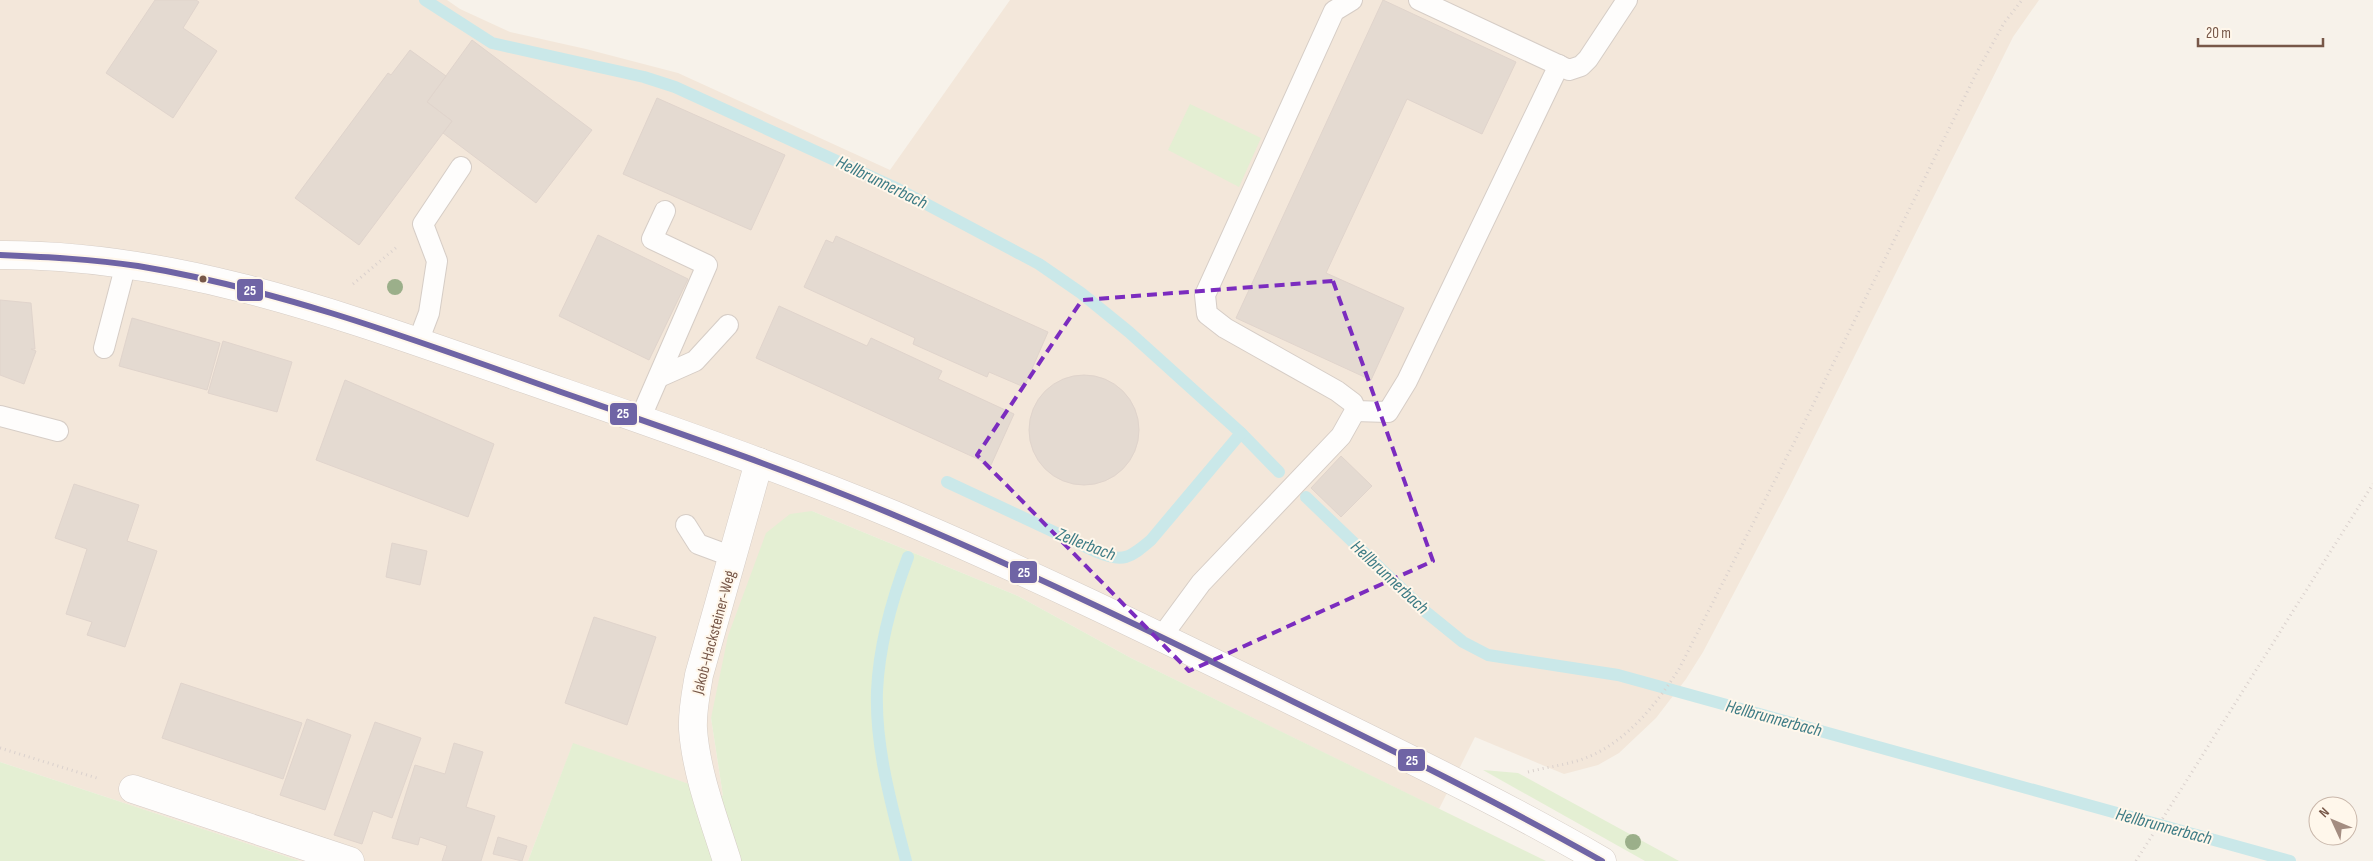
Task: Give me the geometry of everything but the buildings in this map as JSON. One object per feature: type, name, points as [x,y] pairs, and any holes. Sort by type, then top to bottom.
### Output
[{"type":"street","points":[[0,254],[54,254],[126,264],[255,290],[418,342],[759,462],[945,537],[1162,636],[1499,804],[1602,861]]},
{"type":"street","name":"Jakob-Hacksteiner-Weg","points":[[726,861],[708,800],[693,729],[694,704],[699,675],[759,462]]},
{"type":"street","points":[[133,789],[350,861]]},
{"type":"lane","points":[[1162,636],[1201,583],[1341,436],[1355,411],[1353,403],[1337,391],[1225,328],[1207,314],[1205,294],[1334,10],[1352,0]]},
{"type":"lane","points":[[1419,0],[1569,70],[1581,66],[1598,46],[1627,0]]},
{"type":"lane","points":[[1355,411],[1388,412],[1407,381],[1559,65]]},
{"type":"lane","points":[[418,342],[429,313],[437,261],[423,224],[461,168]]},
{"type":"lane","points":[[640,420],[707,265],[652,239],[665,211]]},
{"type":"lane","points":[[104,348],[126,264]]},
{"type":"lane","points":[[659,377],[695,361],[728,325]]},
{"type":"lane","points":[[0,416],[58,431]]},
{"type":"lane","points":[[686,525],[698,544],[733,557]]},
{"type":"path","points":[[1528,772],[1574,762],[1596,753],[1620,738],[1660,699],[1679,669],[1777,478],[1977,72],[2004,23],[2022,0]]},
{"type":"path","points":[[349,287],[423,224]]},
{"type":"path","points":[[2136,861],[2373,484]]},
{"type":"path","points":[[0,748],[133,789]]},
{"type":"highlighted area","points":[[1333,281],[1433,561],[1189,671],[977,455],[1082,300]]},
{"type":"shaded area","points":[[0,0],[447,0],[460,9],[510,32],[586,49],[678,73],[890,170],[1010,0],[2039,0],[2013,37],[1790,486],[1703,652],[1686,679],[1656,718],[1619,753],[1598,765],[1564,774],[1475,737],[1439,809],[1131,658],[1018,596],[812,511],[711,718],[723,796],[573,744],[528,861],[300,861],[0,762]]},
{"type":"green space","points":[[1190,104],[1261,138],[1239,187],[1168,150]]},
{"type":"green space","points":[[812,511],[1018,596],[1131,658],[1546,861],[528,861],[573,743],[723,796],[711,718],[728,636],[766,533],[790,514]]},
{"type":"green space","points":[[0,762],[300,861],[0,861]]},
{"type":"green space","points":[[1483,770],[1518,773],[1679,861],[1645,861]]},
{"type":"waterway","name":"Hellbrunnerbach","points":[[425,0],[492,43],[644,77],[675,87],[898,189],[1039,264],[1081,293],[1129,332],[1241,433],[1279,472]]},
{"type":"waterway","name":"Zellerbach","points":[[947,482],[1097,552],[1120,558],[1132,555],[1151,540],[1241,433]]},
{"type":"waterway","name":"Hellbrunnerbach","points":[[1306,497],[1426,612],[1463,642],[1488,655],[1618,675],[2290,861]]},
{"type":"waterway","name":"Zellerbach","points":[[906,861],[890,799],[882,756],[877,712],[877,691],[880,657],[887,623],[908,557]]},
{"type":"transit line","name":"25","points":[[0,255],[86,260],[138,266],[192,276],[299,303],[405,337],[770,466],[853,498],[945,537],[1195,653],[1411,760],[1526,819],[1602,861]]}]
